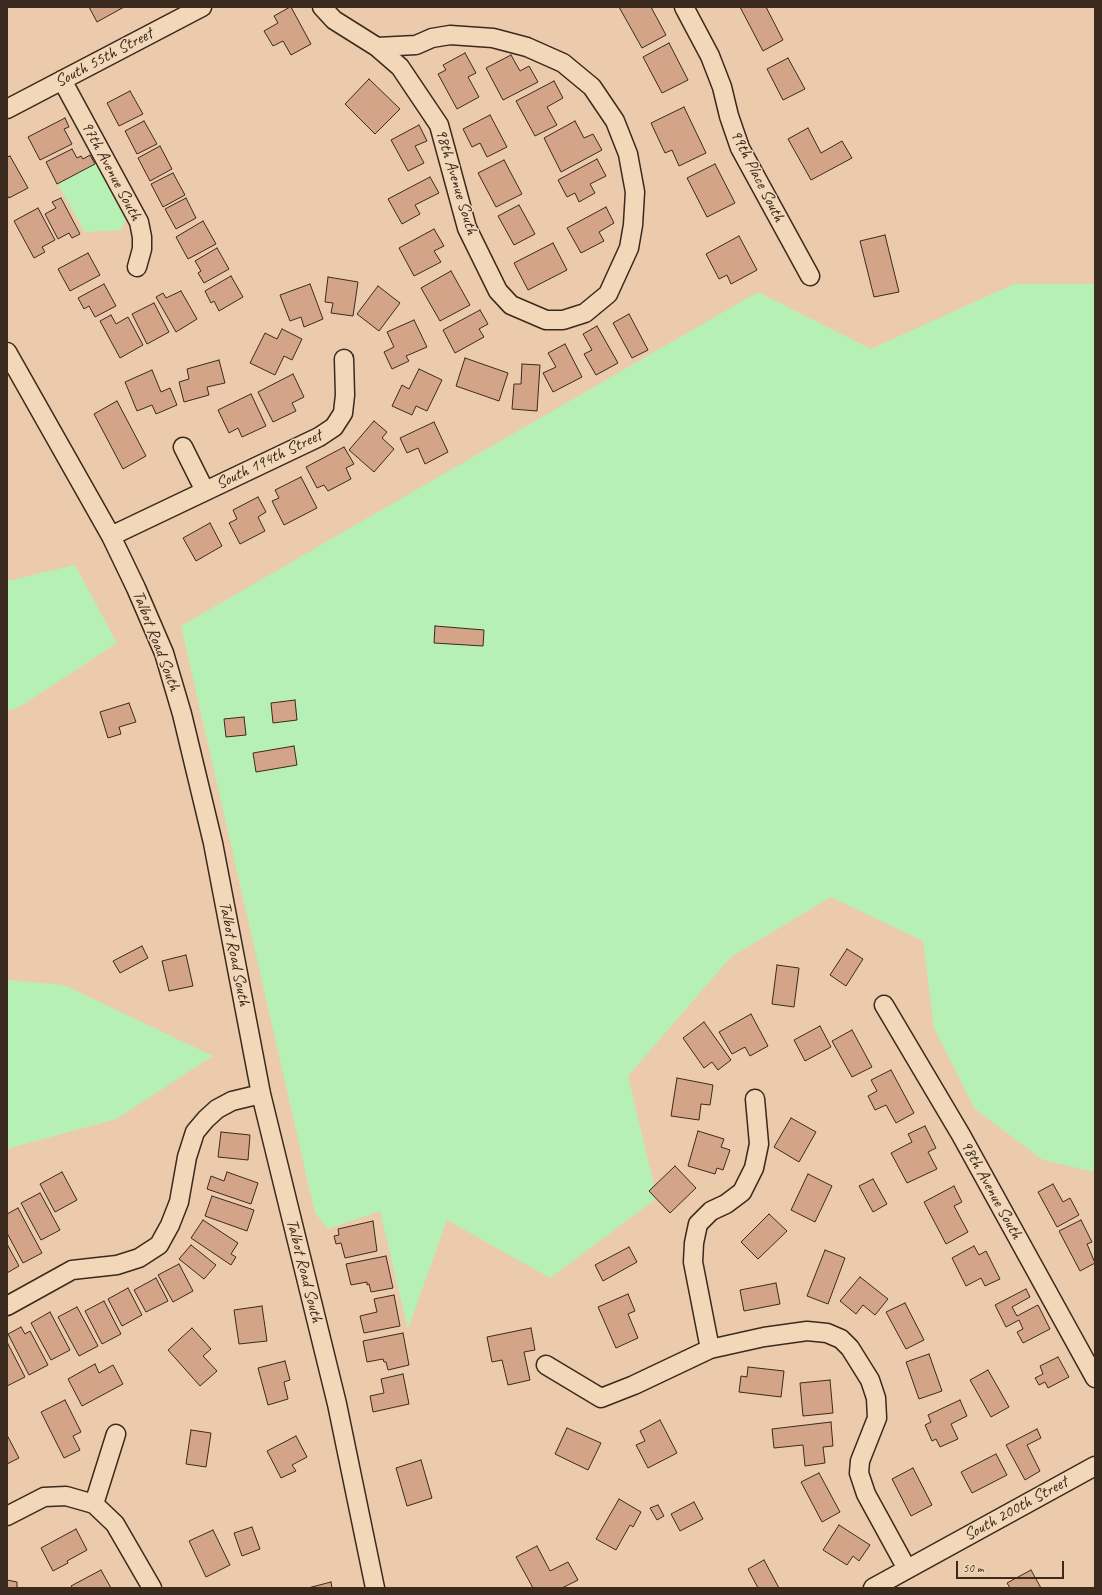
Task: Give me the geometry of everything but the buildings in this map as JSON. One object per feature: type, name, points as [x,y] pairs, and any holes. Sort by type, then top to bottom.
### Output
[{"type":"street","name":"South 55th Street","points":[[7,109],[202,7]]},
{"type":"street","name":"98th Avenue South","points":[[322,7],[334,20],[377,47],[400,67],[439,125],[467,228],[498,291],[511,305],[546,320],[563,320],[585,313],[608,294],[629,248],[633,225],[635,192],[628,154],[615,121],[592,87],[563,63],[527,47],[494,38],[450,35],[432,38],[416,45]]},
{"type":"street","name":"99th Place South","points":[[684,7],[712,62],[722,87],[728,116],[740,148],[810,276]]},
{"type":"street","points":[[377,47],[416,45],[406,76]]},
{"type":"street","name":"97th Avenue South","points":[[62,80],[139,222],[142,237],[142,249],[137,267]]},
{"type":"street","name":"Talbot Road South","points":[[7,352],[111,536],[136,588],[164,654],[182,714],[213,843],[261,1094],[337,1404],[375,1588]]},
{"type":"street","name":"South 194th Street","points":[[111,536],[319,437],[334,427],[343,413],[345,395],[344,359]]},
{"type":"street","name":"South 194th Street","points":[[183,447],[205,492]]},
{"type":"street","name":"98th Avenue South","points":[[884,1005],[960,1135],[1095,1378]]},
{"type":"street","points":[[7,1306],[72,1270],[117,1265],[140,1258],[159,1245],[170,1225],[179,1202],[187,1157],[195,1132],[217,1109],[232,1101],[261,1094]]},
{"type":"street","points":[[710,1349],[694,1262],[694,1243],[698,1224],[711,1211],[726,1204],[742,1192],[754,1168],[759,1144],[755,1099]]},
{"type":"street","points":[[546,1365],[601,1398],[634,1385],[710,1349],[764,1337],[807,1331],[827,1333],[841,1339],[850,1348],[870,1380],[876,1398],[877,1418],[860,1461],[859,1473],[866,1494],[907,1569]]},
{"type":"street","points":[[94,1504],[116,1434]]},
{"type":"street","name":"South 200th Street","points":[[873,1588],[1095,1466]]},
{"type":"street","points":[[7,1516],[44,1498],[66,1496],[94,1504],[115,1524],[152,1588]]},
{"type":"green space","points":[[97,162],[125,212],[126,219],[121,230],[85,232],[58,185]]},
{"type":"green space","points":[[1014,284],[1095,284],[1095,1172],[1043,1160],[975,1109],[934,1028],[923,941],[831,897],[731,957],[628,1076],[657,1198],[550,1278],[447,1220],[408,1329],[380,1211],[328,1229],[315,1213],[181,626],[758,292],[871,349]]},
{"type":"green space","points":[[75,565],[117,643],[21,706],[7,711],[7,581]]},
{"type":"green space","points":[[7,980],[64,985],[213,1056],[116,1119],[7,1149]]}]
